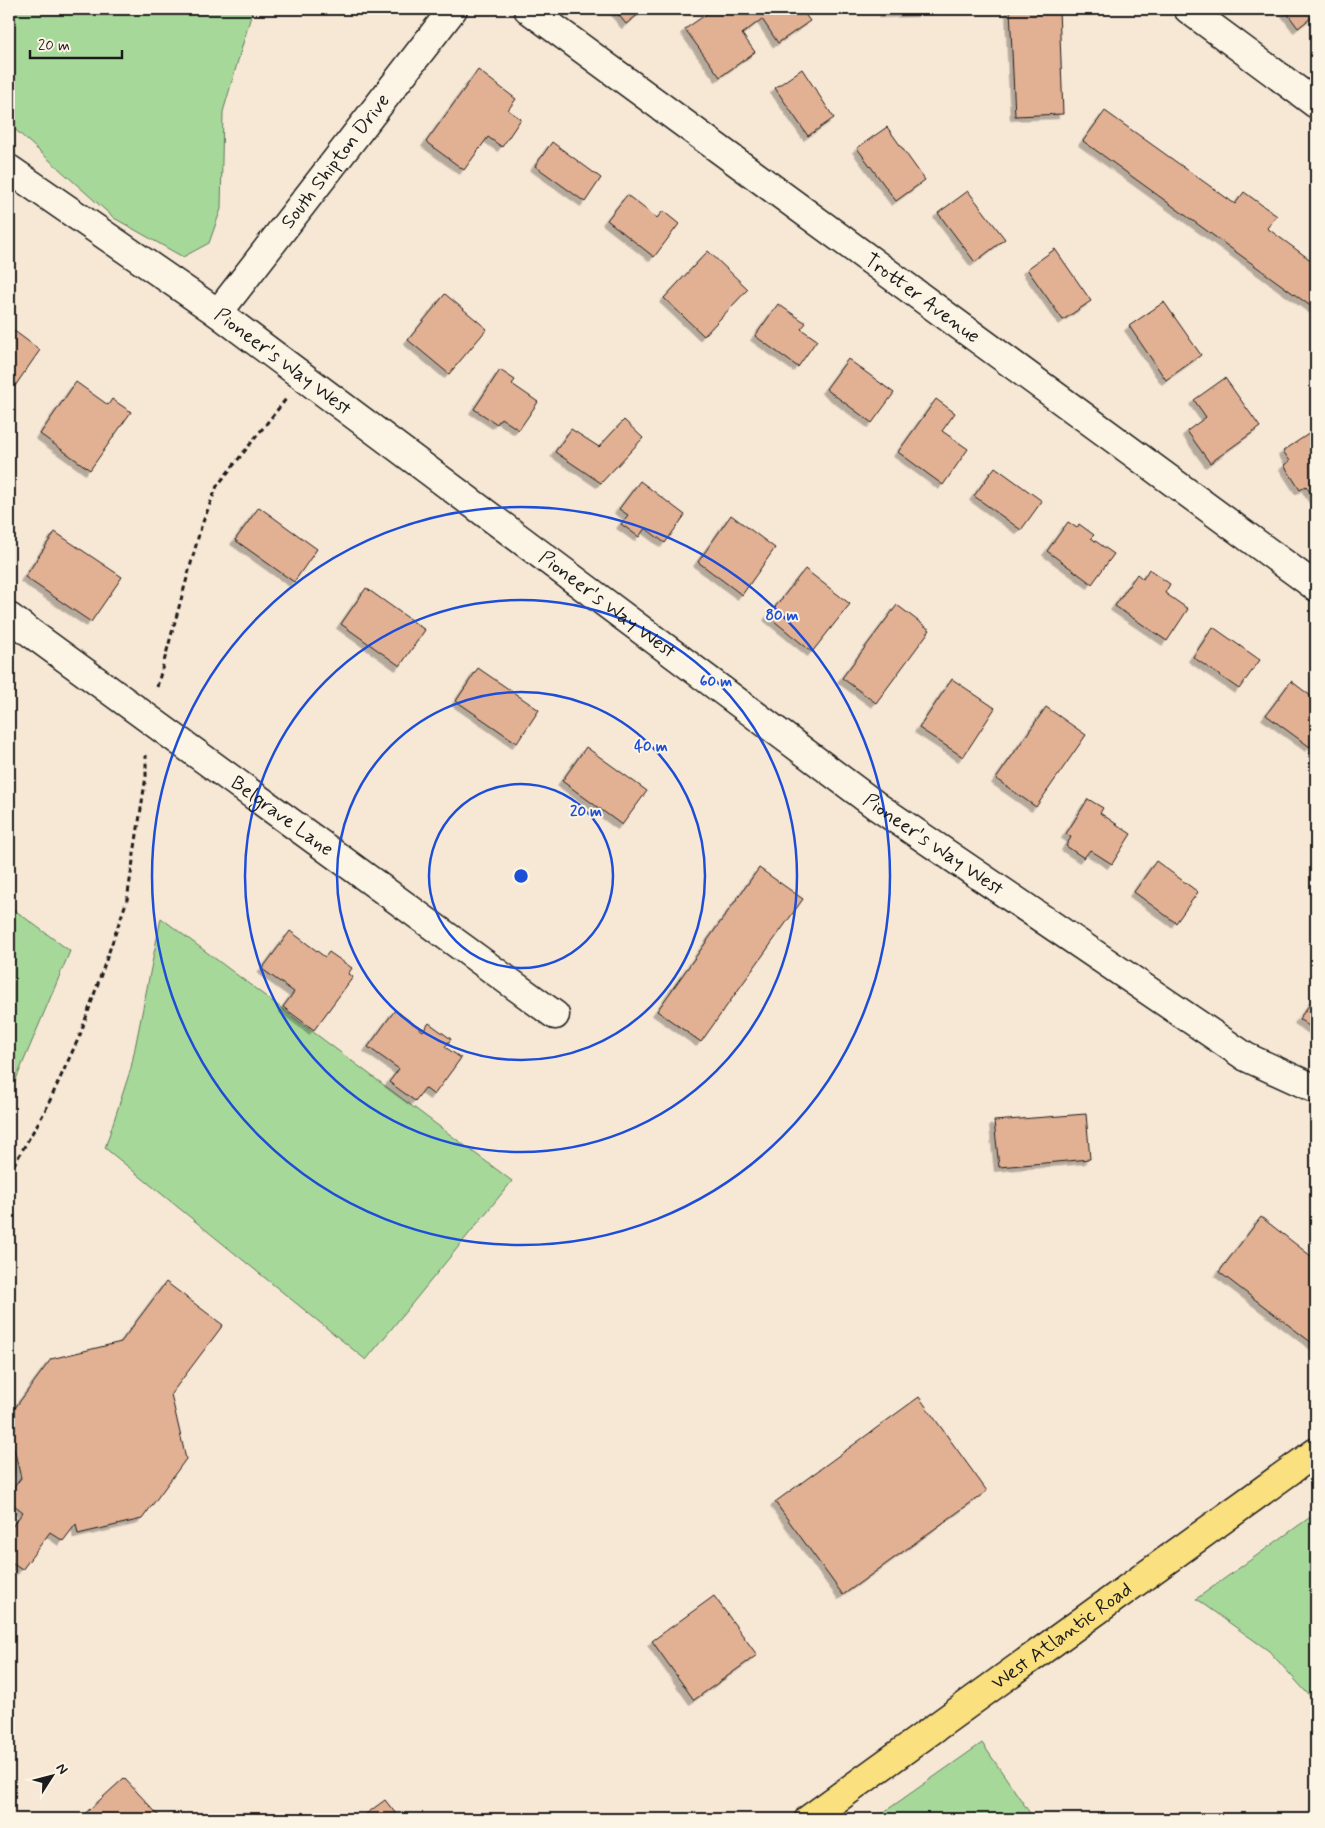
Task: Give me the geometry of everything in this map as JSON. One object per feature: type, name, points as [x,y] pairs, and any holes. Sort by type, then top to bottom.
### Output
[{"type":"main road","name":"West Atlantic Road","points":[[809,1819],[1316,1452]]},
{"type":"street","name":"South Shipton Drive","points":[[218,312],[453,9]]},
{"type":"street","name":"Trotter Avenue","points":[[528,9],[1316,587]]},
{"type":"street","points":[[1188,9],[1316,104]]},
{"type":"street","name":"Pioneer's Way West","points":[[9,169],[218,312],[878,807],[1246,1057],[1316,1089]]},
{"type":"street","name":"Belgrave Lane","points":[[9,618],[555,1015]]},
{"type":"path","points":[[9,1172],[45,1111],[80,1035],[126,900],[146,776],[148,719],[201,527],[217,486],[304,377]]},
{"type":"green space","points":[[9,9],[253,9],[223,112],[221,209],[209,243],[183,257],[114,218],[9,124]]},
{"type":"green space","points":[[9,906],[70,951],[9,1096]]},
{"type":"green space","points":[[161,918],[512,1181],[366,1360],[105,1148],[131,1068]]},
{"type":"green space","points":[[1316,1513],[1316,1703],[1269,1651],[1196,1599]]},
{"type":"green space","points":[[982,1743],[1034,1819],[878,1819],[877,1817]]},
{"type":"building","points":[[614,9],[645,9],[626,24]]},
{"type":"building","points":[[714,9],[801,9],[810,21],[778,43],[762,19],[742,34],[755,52],[720,77],[685,29]]},
{"type":"building","points":[[884,9],[922,9],[922,12],[885,13]]},
{"type":"building","points":[[1010,9],[1059,9],[1063,114],[1015,116]]},
{"type":"building","points":[[1284,9],[1316,9],[1316,14],[1298,28]]},
{"type":"building","points":[[802,69],[834,118],[808,136],[775,88]]},
{"type":"building","points":[[478,70],[516,99],[508,110],[521,119],[502,147],[488,137],[464,170],[426,142]]},
{"type":"building","points":[[1105,111],[1235,204],[1244,192],[1277,216],[1267,228],[1316,264],[1316,310],[1083,141]]},
{"type":"building","points":[[887,127],[925,180],[896,201],[857,148]]},
{"type":"building","points":[[552,142],[601,178],[585,202],[535,166]]},
{"type":"building","points":[[968,191],[1005,239],[975,262],[938,213]]},
{"type":"building","points":[[627,195],[657,218],[663,211],[679,224],[654,257],[607,220]]},
{"type":"building","points":[[1055,249],[1091,301],[1063,320],[1027,269]]},
{"type":"building","points":[[708,251],[748,289],[704,336],[664,298]]},
{"type":"building","points":[[445,294],[487,329],[449,374],[408,340]]},
{"type":"building","points":[[1164,302],[1201,355],[1166,380],[1129,326]]},
{"type":"building","points":[[778,304],[806,323],[801,329],[817,340],[798,367],[755,336]]},
{"type":"building","points":[[9,327],[40,350],[15,386],[9,381]]},
{"type":"building","points":[[848,359],[894,393],[872,423],[826,389]]},
{"type":"building","points":[[500,370],[515,380],[512,384],[538,402],[519,430],[501,418],[497,424],[474,409]]},
{"type":"building","points":[[1225,378],[1260,427],[1210,463],[1187,431],[1206,417],[1194,400]]},
{"type":"building","points":[[76,382],[108,405],[112,399],[131,412],[90,470],[40,434]]},
{"type":"building","points":[[936,399],[955,413],[942,431],[968,449],[943,485],[898,452]]},
{"type":"building","points":[[624,420],[643,438],[601,483],[555,452],[571,429],[599,447]]},
{"type":"building","points":[[1316,429],[1316,502],[1306,486],[1300,490],[1284,465],[1290,461],[1283,451]]},
{"type":"building","points":[[995,467],[1042,501],[1021,530],[974,496]]},
{"type":"building","points":[[640,481],[685,515],[665,543],[645,528],[639,537],[621,524],[628,515],[619,509]]},
{"type":"building","points":[[259,507],[317,549],[294,582],[235,540]]},
{"type":"building","points":[[731,515],[775,548],[742,595],[698,562]]},
{"type":"building","points":[[1068,522],[1077,528],[1079,524],[1094,535],[1091,538],[1114,554],[1092,584],[1047,551]]},
{"type":"building","points":[[55,532],[122,577],[91,622],[25,577]]},
{"type":"building","points":[[805,569],[850,604],[812,652],[768,616]]},
{"type":"building","points":[[1149,569],[1170,584],[1165,593],[1188,609],[1167,641],[1115,606],[1137,574],[1143,579]]},
{"type":"building","points":[[366,588],[425,630],[400,666],[341,624]]},
{"type":"building","points":[[897,605],[930,630],[876,703],[842,678]]},
{"type":"building","points":[[1213,627],[1260,660],[1239,689],[1193,657]]},
{"type":"building","points":[[478,668],[539,710],[517,743],[456,701]]},
{"type":"building","points":[[952,679],[995,708],[963,757],[919,728]]},
{"type":"building","points":[[1291,681],[1316,700],[1316,739],[1310,747],[1266,715]]},
{"type":"building","points":[[1046,707],[1086,735],[1036,807],[996,779]]},
{"type":"building","points":[[586,747],[647,791],[622,825],[562,781]]},
{"type":"building","points":[[1088,799],[1103,808],[1100,813],[1131,834],[1112,864],[1090,850],[1084,858],[1066,846],[1071,837],[1066,834]]},
{"type":"building","points":[[1156,861],[1198,892],[1176,923],[1134,892]]},
{"type":"building","points":[[759,868],[803,899],[701,1042],[657,1011]]},
{"type":"building","points":[[290,931],[325,957],[329,952],[352,968],[348,974],[353,977],[314,1030],[283,1007],[294,992],[262,969]]},
{"type":"building","points":[[1316,996],[1316,1031],[1299,1019]]},
{"type":"building","points":[[395,1010],[423,1031],[429,1023],[451,1039],[445,1047],[461,1058],[434,1095],[425,1088],[415,1101],[389,1082],[399,1069],[368,1047]]},
{"type":"building","points":[[1086,1114],[1090,1159],[999,1167],[994,1121]]},
{"type":"building","points":[[1261,1217],[1316,1260],[1316,1346],[1219,1272]]},
{"type":"building","points":[[166,1282],[223,1325],[171,1394],[186,1459],[142,1519],[78,1534],[76,1524],[63,1541],[50,1532],[22,1570],[9,1561],[9,1531],[23,1512],[9,1501],[9,1494],[21,1478],[9,1428],[9,1416],[51,1359],[121,1342]]},
{"type":"building","points":[[919,1397],[987,1491],[843,1595],[775,1502]]},
{"type":"building","points":[[714,1596],[757,1655],[694,1700],[652,1641]]},
{"type":"building","points":[[124,1778],[162,1819],[79,1819]]},
{"type":"building","points":[[385,1800],[400,1819],[359,1819]]}]
